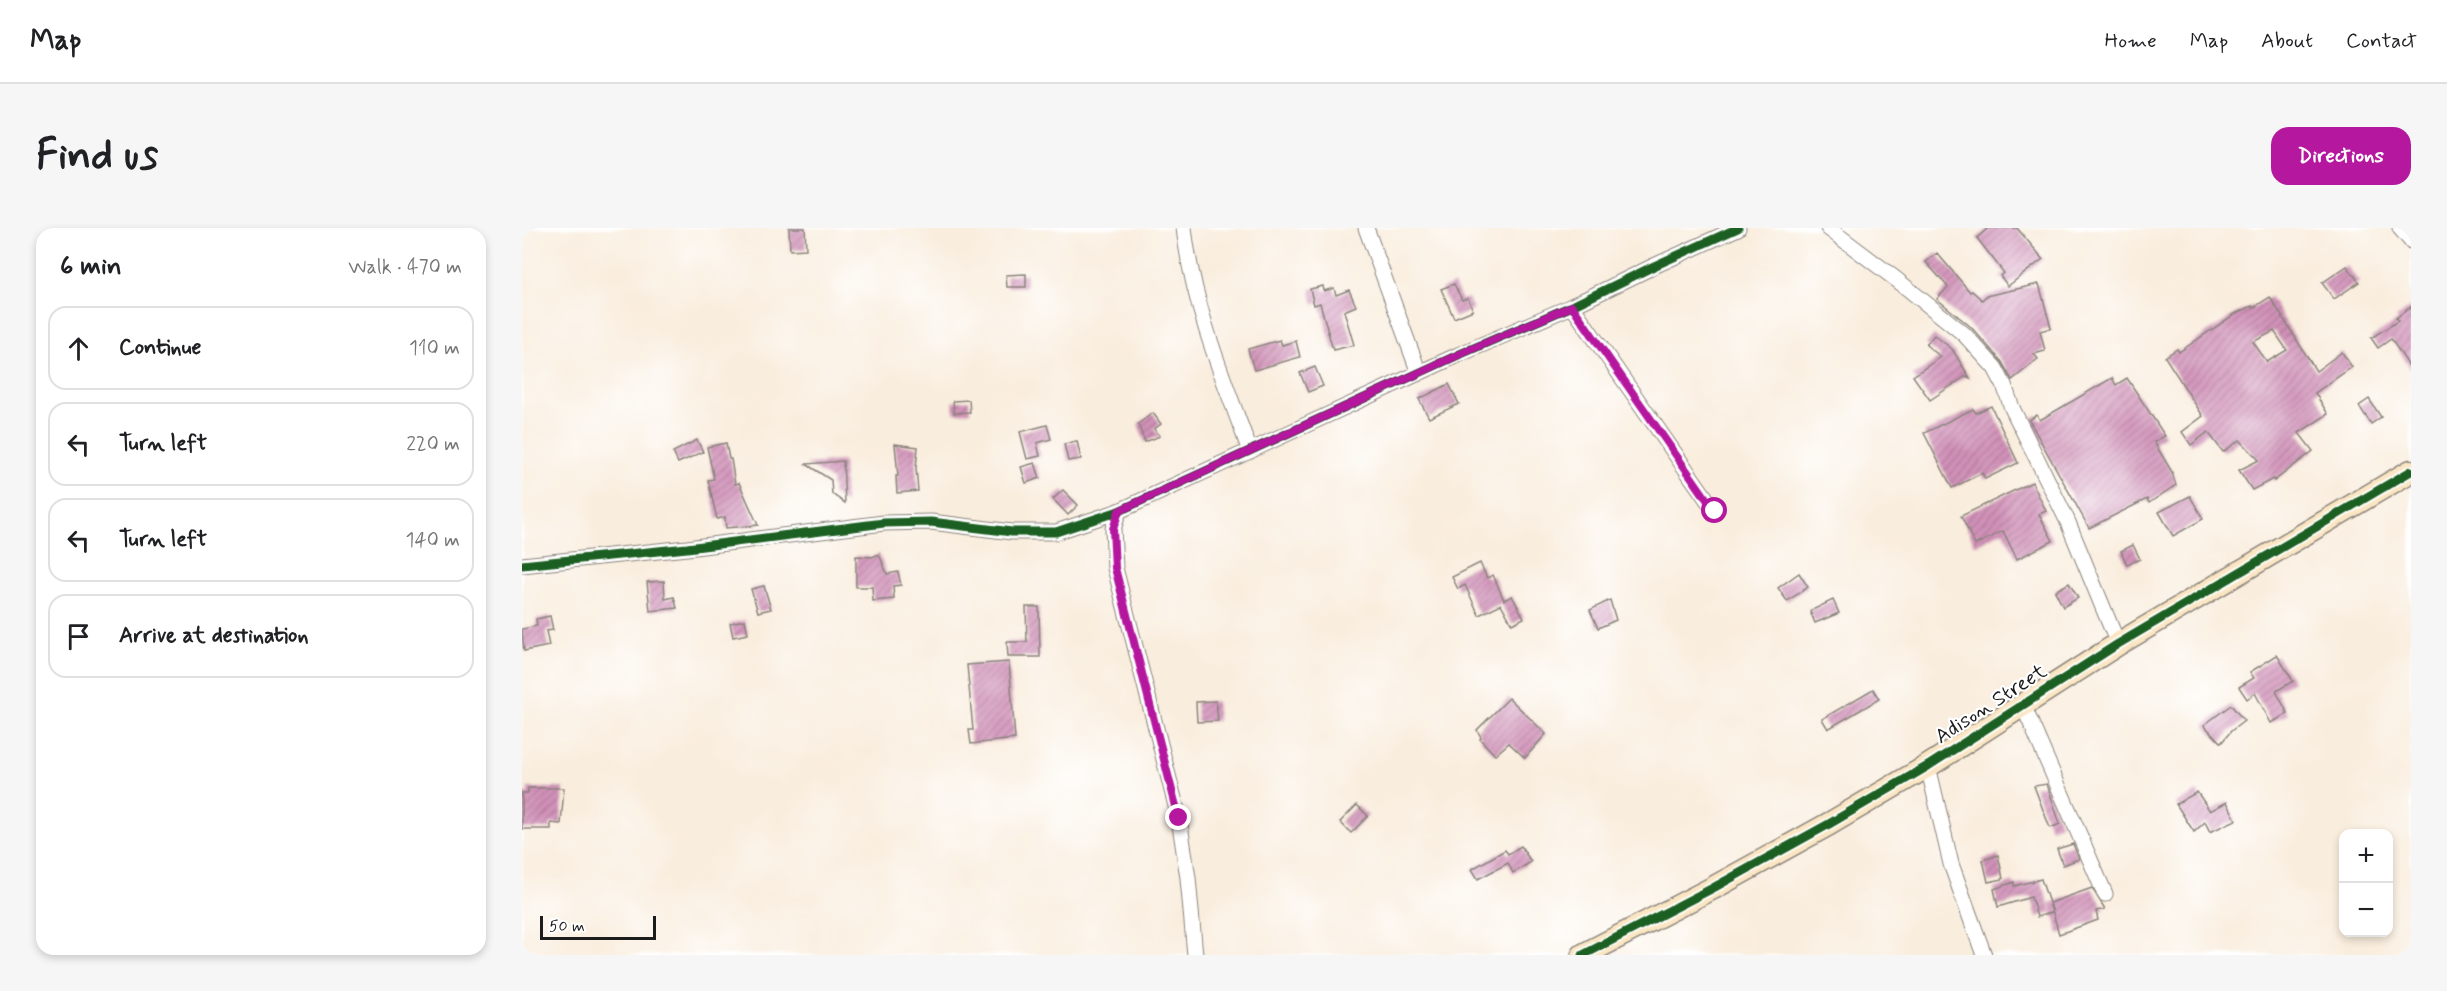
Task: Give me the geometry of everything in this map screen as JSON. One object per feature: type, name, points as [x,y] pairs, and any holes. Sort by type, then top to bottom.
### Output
[{"type":"street","points":[[1184,228],[1195,293],[1214,356],[1250,451]]},
{"type":"street","points":[[1366,228],[1419,373]]},
{"type":"street","points":[[522,565],[687,548],[884,523],[931,522],[1012,532],[1056,532],[1119,511],[1419,373],[1572,306],[1738,228]]},
{"type":"street","points":[[1828,228],[1898,280],[1964,334],[1995,368],[2067,520],[2118,644]]},
{"type":"street","points":[[2400,228],[2411,241]]},
{"type":"street","points":[[1572,306],[1715,511]]},
{"type":"street","name":"Adison Street","points":[[1583,955],[1766,859],[1928,766],[2118,644],[2411,471]]},
{"type":"street","points":[[1119,511],[1113,529],[1115,568],[1179,818],[1196,955]]},
{"type":"street","points":[[2023,705],[2105,894]]},
{"type":"street","points":[[1928,766],[1951,864],[1984,955]]},
{"type":"building","points":[[789,228],[805,228],[806,249],[790,250]]},
{"type":"building","points":[[1988,228],[2017,228],[2043,259],[2008,286],[2000,276],[2004,273],[1977,238]]},
{"type":"building","points":[[1937,253],[1970,292],[1972,291],[1982,300],[1986,296],[2039,284],[2051,328],[2040,331],[2045,351],[2034,354],[2038,359],[2012,380],[2002,362],[1971,327],[1937,299],[1948,287],[1926,262]]},
{"type":"building","points":[[2347,266],[2359,282],[2334,299],[2322,283]]},
{"type":"building","points":[[1026,274],[1026,287],[1007,287],[1006,275]]},
{"type":"building","points":[[1454,284],[1462,300],[1468,298],[1473,310],[1454,318],[1441,289]]},
{"type":"building","points":[[1323,286],[1324,291],[1334,288],[1336,295],[1349,290],[1356,306],[1344,311],[1354,345],[1333,350],[1320,303],[1314,305],[1310,289]]},
{"type":"building","points":[[2270,297],[2316,371],[2342,352],[2352,367],[2315,393],[2328,414],[2299,433],[2313,451],[2274,481],[2273,479],[2252,490],[2239,470],[2259,460],[2240,440],[2223,452],[2208,432],[2191,445],[2182,432],[2203,416],[2165,357],[2177,349],[2179,352],[2235,314],[2252,306],[2253,308]],"holes":[[[2274,331],[2287,350],[2267,362],[2253,342]]]},
{"type":"building","points":[[2411,307],[2411,369],[2391,339],[2378,348],[2371,338],[2398,321],[2396,318]]},
{"type":"building","points":[[1934,335],[1952,349],[1970,378],[1966,376],[1930,400],[1913,376],[1941,357],[1926,345]]},
{"type":"building","points":[[1280,340],[1282,345],[1296,341],[1300,357],[1254,370],[1248,349]]},
{"type":"building","points":[[1315,367],[1323,386],[1308,392],[1300,373]]},
{"type":"building","points":[[2112,378],[2116,385],[2127,378],[2165,436],[2154,442],[2172,472],[2176,485],[2149,503],[2147,499],[2089,528],[2029,420],[2037,415],[2040,420]]},
{"type":"building","points":[[1449,384],[1459,404],[1429,418],[1419,399]]},
{"type":"building","points":[[2369,399],[2381,417],[2371,424],[2359,406]]},
{"type":"building","points":[[969,400],[970,412],[954,413],[953,401]]},
{"type":"building","points":[[1991,406],[2018,463],[1985,479],[1982,473],[1952,488],[1924,433],[1973,409],[1976,413]]},
{"type":"building","points":[[1153,413],[1161,424],[1154,429],[1160,436],[1145,442],[1138,424]]},
{"type":"building","points":[[1047,425],[1051,439],[1037,443],[1040,456],[1027,459],[1020,432]]},
{"type":"building","points":[[697,440],[703,452],[678,463],[673,452]]},
{"type":"building","points":[[1077,441],[1081,459],[1068,461],[1064,444]]},
{"type":"building","points":[[726,443],[735,484],[739,483],[758,525],[726,528],[725,517],[717,519],[708,480],[714,479],[707,447]]},
{"type":"building","points":[[895,444],[918,447],[916,468],[918,491],[897,493]]},
{"type":"building","points":[[843,461],[845,503],[832,494],[831,480],[806,464]]},
{"type":"building","points":[[1035,463],[1040,478],[1026,483],[1021,467]]},
{"type":"building","points":[[2032,482],[2046,511],[2039,514],[2053,541],[2017,559],[2003,531],[1975,545],[1961,516]]},
{"type":"building","points":[[1063,490],[1078,505],[1068,515],[1053,499]]},
{"type":"building","points":[[2190,496],[2203,519],[2173,536],[2159,512]]},
{"type":"building","points":[[2133,545],[2140,559],[2127,565],[2121,551]]},
{"type":"building","points":[[879,554],[887,574],[898,572],[901,585],[893,586],[894,599],[873,601],[872,587],[856,587],[856,556],[872,557]]},
{"type":"building","points":[[1480,563],[1487,578],[1493,575],[1504,600],[1512,596],[1524,618],[1512,624],[1501,604],[1479,615],[1465,585],[1458,589],[1452,577]]},
{"type":"building","points":[[1799,573],[1808,587],[1787,601],[1778,588]]},
{"type":"building","points":[[664,581],[665,599],[674,597],[677,608],[650,611],[647,582]]},
{"type":"building","points":[[2069,583],[2078,598],[2063,607],[2055,591]]},
{"type":"building","points":[[764,586],[771,609],[758,612],[751,589]]},
{"type":"building","points":[[1610,600],[1616,620],[1598,628],[1590,610]]},
{"type":"building","points":[[1833,600],[1839,613],[1815,623],[1810,611]]},
{"type":"building","points":[[1026,607],[1039,607],[1040,657],[1008,657],[1007,642],[1027,642]]},
{"type":"building","points":[[550,616],[553,630],[546,631],[549,646],[524,651],[522,629],[537,626],[536,619]]},
{"type":"building","points":[[745,620],[748,634],[733,637],[730,623]]},
{"type":"building","points":[[2277,655],[2293,681],[2276,691],[2288,714],[2271,723],[2255,693],[2247,699],[2239,687],[2254,678],[2250,672]]},
{"type":"building","points":[[1009,662],[1015,739],[971,744],[969,730],[973,730],[967,665]]},
{"type":"building","points":[[1873,689],[1879,699],[1828,729],[1822,719]]},
{"type":"building","points":[[1509,698],[1546,734],[1525,758],[1509,743],[1495,755],[1480,739],[1477,730]]},
{"type":"building","points":[[1216,701],[1218,721],[1197,722],[1196,702]]},
{"type":"building","points":[[2231,705],[2244,721],[2221,743],[2204,725]]},
{"type":"building","points":[[2047,784],[2060,824],[2050,828],[2034,786]]},
{"type":"building","points":[[528,788],[564,788],[561,824],[551,823],[551,829],[522,829],[522,793],[528,793]]},
{"type":"building","points":[[2197,792],[2210,811],[2227,802],[2236,820],[2210,832],[2205,822],[2194,832],[2176,804]]},
{"type":"building","points":[[1357,805],[1368,816],[1351,833],[1340,822]]},
{"type":"building","points":[[2073,844],[2079,859],[2063,865],[2057,849]]},
{"type":"building","points":[[1521,846],[1531,862],[1513,873],[1508,863],[1478,879],[1472,869],[1505,850],[1508,854]]},
{"type":"building","points":[[1998,855],[2003,879],[1988,882],[1983,860]]},
{"type":"building","points":[[2041,879],[2052,912],[2037,917],[2031,897],[1998,907],[1994,889],[2014,882],[2014,886]]},
{"type":"building","points":[[2092,888],[2105,909],[2096,911],[2098,920],[2059,934],[2050,903]]},
{"type":"cycle path","points":[[522,565],[687,548],[884,523],[931,522],[1012,532],[1056,532],[1119,511],[1458,355],[1572,306],[1738,228]]},
{"type":"cycle path","points":[[1583,955],[1713,888],[1829,824],[1928,766],[2118,644],[2411,471]]},
{"type":"route","points":[[1179,818],[1115,568],[1113,529],[1119,511],[1458,355],[1572,306],[1715,511]]}]
